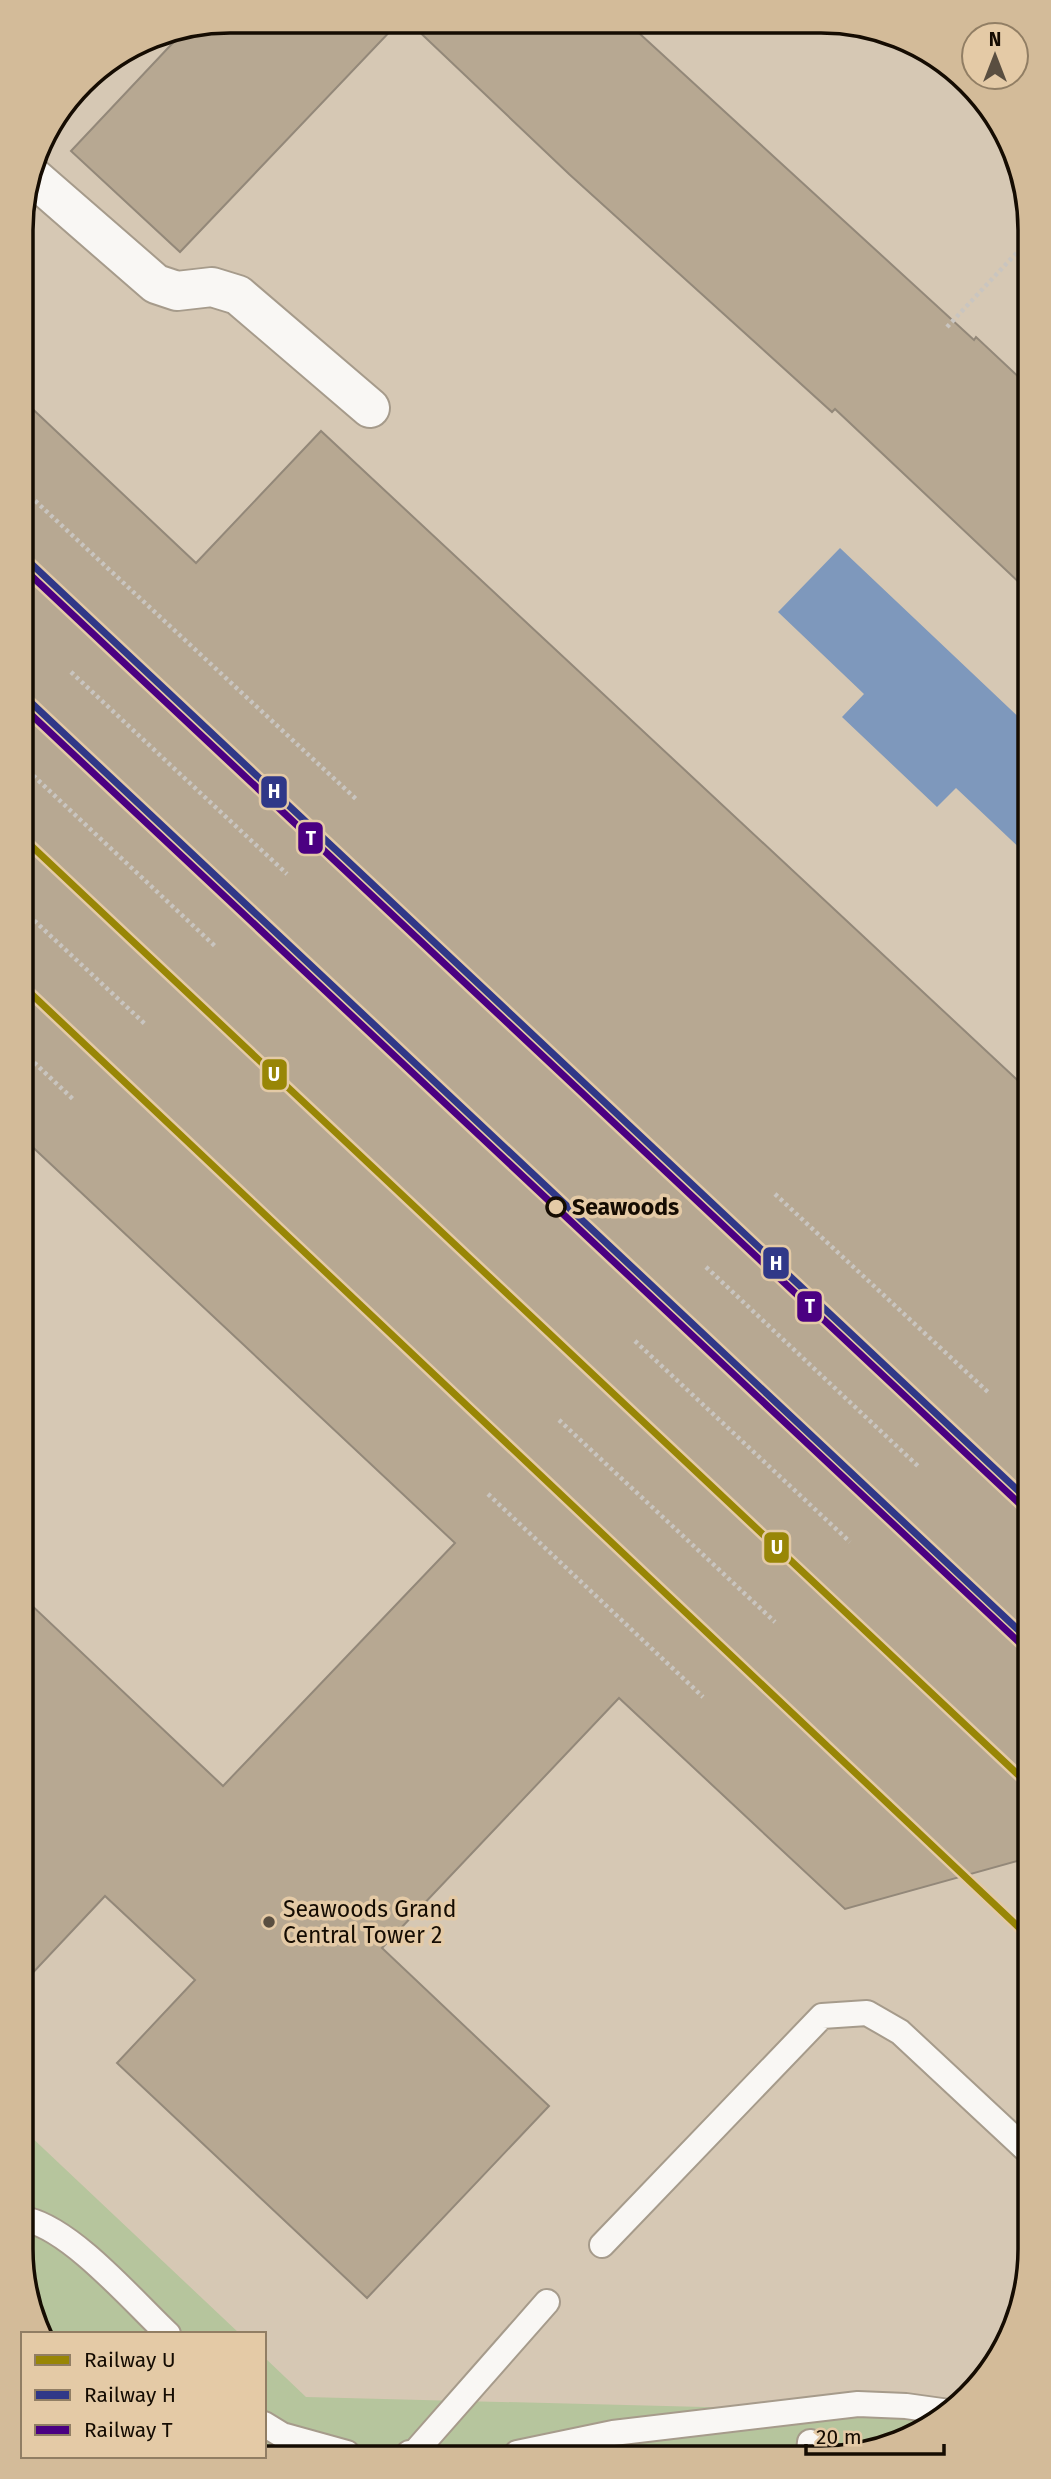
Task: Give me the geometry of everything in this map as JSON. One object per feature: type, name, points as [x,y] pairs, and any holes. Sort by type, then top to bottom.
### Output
[{"type":"street","points":[[39,182],[156,285],[177,291],[212,287],[238,295],[370,408]]},
{"type":"lane","points":[[602,2245],[822,2016],[867,2012],[900,2032],[1017,2141]]},
{"type":"lane","points":[[33,2222],[56,2231],[76,2246],[166,2332]]},
{"type":"lane","points":[[420,2446],[547,2302]]},
{"type":"lane","points":[[551,2446],[613,2433],[858,2404],[934,2410]]},
{"type":"lane","points":[[266,2425],[282,2435],[322,2446]]},
{"type":"path","points":[[947,327],[1018,251]]},
{"type":"path","points":[[34,500],[356,799]]},
{"type":"path","points":[[71,671],[287,874]]},
{"type":"path","points":[[34,776],[218,948]]},
{"type":"path","points":[[34,920],[145,1024]]},
{"type":"path","points":[[34,1062],[74,1100]]},
{"type":"path","points":[[775,1194],[990,1394]]},
{"type":"path","points":[[706,1268],[920,1468]]},
{"type":"path","points":[[635,1341],[850,1542]]},
{"type":"path","points":[[559,1420],[775,1622]]},
{"type":"path","points":[[488,1494],[704,1697]]},
{"type":"green space","points":[[33,2139],[238,2332],[52,2332],[40,2300],[35,2275]]},
{"type":"green space","points":[[266,2359],[306,2397],[930,2413],[896,2431],[872,2439],[821,2446],[266,2446]]},
{"type":"water","points":[[840,548],[1018,716],[1018,846],[956,788],[937,807],[842,717],[864,694],[778,612]]},
{"type":"building","points":[[230,33],[389,33],[180,252],[71,151],[174,42],[204,35]]},
{"type":"building","points":[[421,33],[639,33],[974,340],[976,337],[1018,376],[1018,581],[835,409],[832,412],[569,174]]},
{"type":"building","points":[[34,410],[196,563],[321,431],[1018,1080],[1017,1861],[845,1909],[619,1698],[382,1948],[549,2106],[367,2298],[117,2063],[195,1980],[105,1896],[33,1972],[33,1607],[223,1786],[455,1543],[34,1148]]},
{"type":"rail line","name":"H","points":[[34,566],[1017,1490]]},
{"type":"rail line","name":"T","points":[[34,578],[1017,1502]]},
{"type":"rail line","name":"H","points":[[34,705],[1017,1629]]},
{"type":"rail line","name":"T","points":[[34,717],[1017,1641]]},
{"type":"rail line","name":"U","points":[[34,848],[1017,1774]]},
{"type":"rail line","name":"U","points":[[34,996],[1017,1926]]},
{"type":"place","name":"Seawoods","points":[[556,1207]]},
{"type":"place","name":"Seawoods Grand Central Tower 2","points":[[269,1922]]}]
